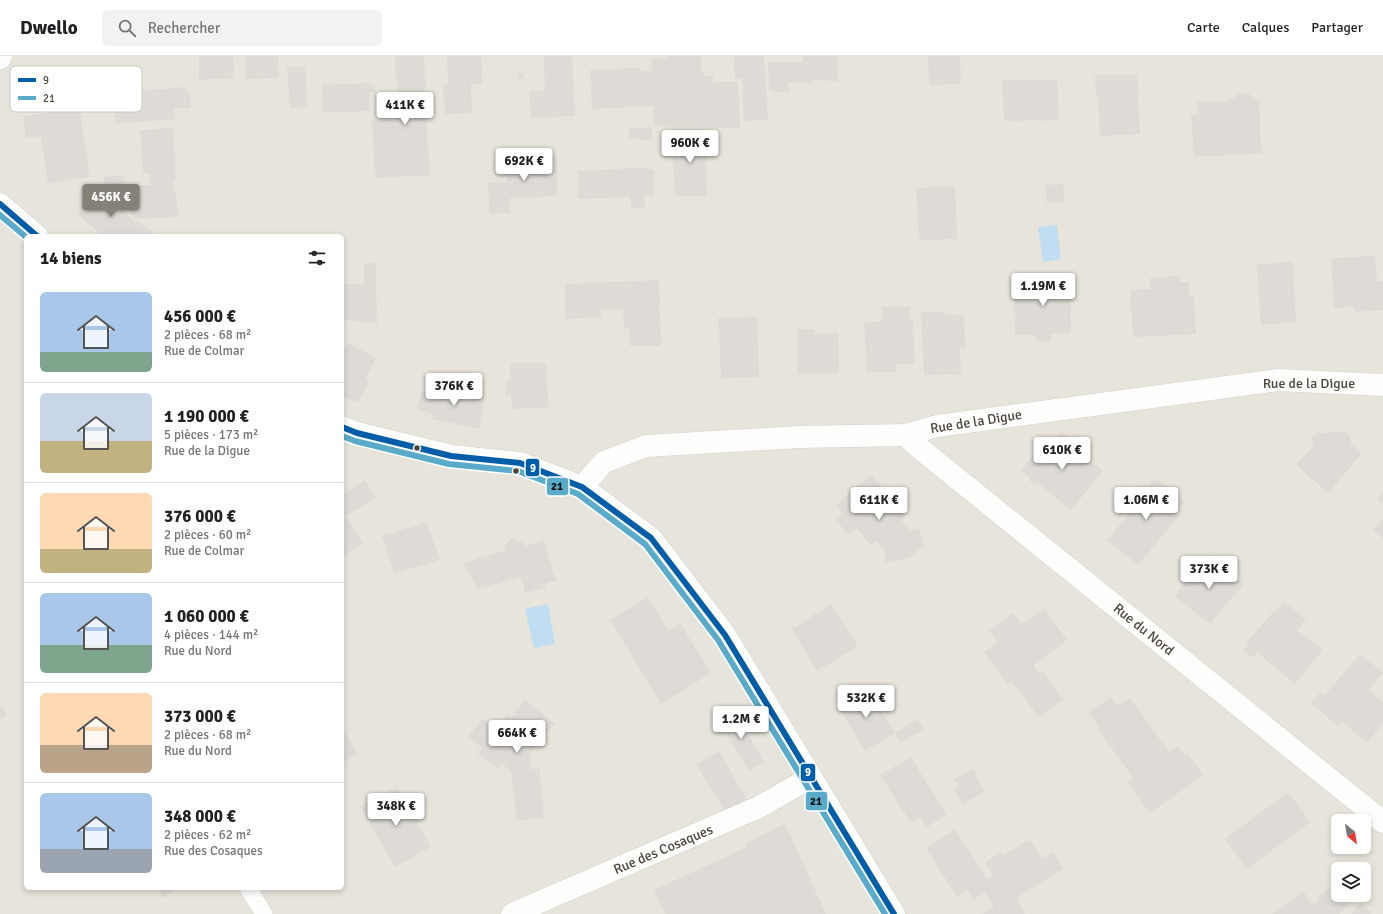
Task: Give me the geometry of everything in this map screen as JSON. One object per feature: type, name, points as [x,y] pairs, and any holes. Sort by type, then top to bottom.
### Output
[{"type":"street","points":[[0,204],[35,234]]},
{"type":"street","name":"Rue de la Digue","points":[[582,487],[604,462],[646,446],[799,437],[905,435],[937,426],[1278,380],[1383,385]]},
{"type":"street","points":[[344,428],[357,433],[452,456],[520,463],[582,487],[651,538],[725,635],[891,913]]},
{"type":"street","name":"Rue du Nord","points":[[905,435],[1383,822]]},
{"type":"street","name":"Rue des Cosaques","points":[[512,914],[759,807],[810,778]]},
{"type":"lane","points":[[249,890],[264,914]]},
{"type":"shaded area","points":[[0,56],[1383,56],[1383,914],[0,914]]},
{"type":"water","points":[[1057,225],[1061,259],[1043,262],[1038,227]]},
{"type":"water","points":[[548,604],[555,644],[534,648],[525,609]]},
{"type":"building","points":[[199,56],[233,56],[234,78],[199,80]]},
{"type":"building","points":[[245,56],[278,56],[279,78],[246,79]]},
{"type":"building","points":[[395,56],[424,56],[426,88],[424,88],[430,175],[375,178],[372,121],[403,119],[396,77]]},
{"type":"building","points":[[447,56],[481,56],[482,84],[471,84],[472,113],[445,114],[443,85],[448,85]]},
{"type":"building","points":[[544,56],[572,56],[575,116],[531,118],[529,91],[545,91]]},
{"type":"building","points":[[667,56],[701,56],[701,73],[704,73],[704,76],[713,76],[713,82],[738,82],[740,128],[654,126],[653,106],[592,109],[590,70],[640,68],[639,71],[652,71],[651,58],[667,59]]},
{"type":"building","points":[[734,56],[764,56],[768,120],[744,121],[742,79],[735,78]]},
{"type":"building","points":[[802,56],[837,56],[838,81],[812,80],[812,83],[788,82],[789,92],[769,91],[768,62],[803,62]]},
{"type":"building","points":[[928,56],[960,56],[961,84],[929,85]]},
{"type":"building","points":[[287,67],[305,67],[307,107],[290,108]]},
{"type":"building","points":[[518,73],[523,73],[524,80],[518,79]]},
{"type":"building","points":[[1095,75],[1137,75],[1140,134],[1100,136],[1098,96],[1096,97]]},
{"type":"building","points":[[1002,80],[1057,80],[1059,120],[1004,121]]},
{"type":"building","points":[[369,83],[369,85],[375,85],[375,92],[369,92],[370,111],[323,113],[322,85]]},
{"type":"building","points":[[185,87],[190,94],[191,108],[174,108],[175,119],[116,124],[114,112],[142,112],[142,91]]},
{"type":"building","points":[[1241,93],[1249,94],[1255,100],[1259,100],[1261,153],[1194,157],[1191,114],[1198,114],[1197,102],[1228,101]]},
{"type":"building","points":[[51,112],[80,112],[90,177],[48,184],[41,136],[26,138],[23,116]]},
{"type":"building","points":[[173,128],[176,180],[173,180],[179,217],[133,219],[126,187],[150,185],[149,173],[143,173],[140,130]]},
{"type":"building","points":[[629,128],[652,128],[652,140],[629,139]]},
{"type":"building","points":[[705,131],[707,196],[675,196],[672,133]]},
{"type":"building","points":[[557,157],[557,196],[510,198],[510,213],[489,213],[488,183],[507,182],[506,159]]},
{"type":"building","points":[[632,168],[654,169],[654,195],[644,196],[645,208],[631,208],[630,197],[578,199],[578,171]]},
{"type":"building","points":[[123,175],[124,185],[105,187],[103,177]]},
{"type":"building","points":[[1063,184],[1065,202],[1047,203],[1045,185]]},
{"type":"building","points":[[955,186],[957,239],[919,240],[916,188]]},
{"type":"building","points":[[99,189],[136,223],[138,221],[154,234],[100,234],[77,213]]},
{"type":"building","points":[[1375,256],[1377,281],[1383,281],[1383,310],[1354,312],[1354,307],[1334,308],[1331,258]]},
{"type":"building","points":[[1293,262],[1296,322],[1261,325],[1257,264]]},
{"type":"building","points":[[364,263],[376,263],[377,324],[344,319],[344,283],[364,285]]},
{"type":"building","points":[[1180,276],[1180,282],[1189,282],[1189,296],[1194,296],[1196,334],[1133,337],[1130,290],[1151,289],[1150,278]]},
{"type":"building","points":[[1070,277],[1071,333],[1051,334],[1051,341],[1037,342],[1036,335],[1015,335],[1014,279]]},
{"type":"building","points":[[659,280],[661,346],[630,346],[629,328],[624,327],[623,309],[601,310],[601,317],[565,319],[565,284]]},
{"type":"building","points":[[910,306],[910,320],[913,320],[914,364],[896,364],[897,372],[867,372],[864,323],[882,321],[882,307]]},
{"type":"building","points":[[921,312],[945,312],[945,315],[964,315],[965,349],[960,348],[961,374],[924,375]]},
{"type":"building","points":[[757,317],[759,377],[721,378],[718,318]]},
{"type":"building","points":[[797,329],[815,329],[815,334],[838,333],[839,373],[798,374]]},
{"type":"building","points":[[348,343],[376,358],[365,380],[369,382],[358,402],[344,398],[344,350]]},
{"type":"building","points":[[510,363],[546,363],[548,407],[512,409],[511,395],[506,395],[506,381],[511,380]]},
{"type":"building","points":[[441,387],[485,396],[479,429],[432,419],[433,414],[417,409],[422,391],[439,396]]},
{"type":"building","points":[[1061,431],[1072,440],[1069,444],[1103,471],[1071,510],[1038,483],[1035,485],[1021,470],[1040,447],[1044,452]]},
{"type":"building","points":[[1346,432],[1350,436],[1351,443],[1362,453],[1328,493],[1296,465],[1313,447],[1312,438],[1317,433]]},
{"type":"building","points":[[872,475],[905,516],[901,520],[910,531],[919,528],[924,545],[909,558],[885,562],[885,551],[876,541],[871,545],[857,529],[849,535],[836,520],[843,514],[836,505]]},
{"type":"building","points":[[1155,478],[1184,502],[1175,512],[1179,516],[1138,565],[1107,540],[1130,513],[1124,509],[1130,502],[1129,501],[1142,485],[1146,489]]},
{"type":"building","points":[[365,480],[376,498],[346,516],[363,544],[344,555],[344,494]]},
{"type":"building","points":[[1383,493],[1383,504],[1377,500]]},
{"type":"building","points":[[1383,518],[1383,538],[1373,530]]},
{"type":"building","points":[[427,522],[440,560],[394,573],[382,536]]},
{"type":"building","points":[[511,538],[523,543],[525,546],[544,541],[556,581],[545,584],[545,588],[525,593],[521,577],[478,589],[463,563],[506,550],[504,547]]},
{"type":"building","points":[[1208,555],[1243,584],[1210,624],[1175,596]]},
{"type":"building","points":[[648,597],[669,631],[680,623],[711,673],[661,704],[610,620]]},
{"type":"building","points":[[1284,601],[1306,620],[1297,630],[1323,650],[1295,684],[1257,652],[1252,658],[1243,650],[1248,645],[1246,643]]},
{"type":"building","points":[[831,604],[858,646],[817,671],[792,629]]},
{"type":"building","points":[[1044,609],[1067,640],[1034,665],[1038,674],[1042,670],[1063,700],[1039,717],[1011,681],[1007,684],[984,652],[998,642],[989,630],[1013,613],[1022,624]]},
{"type":"building","points":[[1360,654],[1383,672],[1369,690],[1383,702],[1383,723],[1367,743],[1341,721],[1338,726],[1311,703],[1321,692],[1325,695]]},
{"type":"building","points":[[866,686],[895,733],[865,751],[837,704]]},
{"type":"building","points":[[1111,697],[1117,706],[1130,698],[1169,752],[1178,746],[1184,755],[1187,753],[1203,775],[1150,813],[1127,782],[1133,778],[1097,728],[1099,727],[1089,712]]},
{"type":"building","points":[[525,700],[555,723],[547,733],[548,742],[538,743],[530,755],[532,770],[539,768],[544,818],[517,820],[511,771],[502,764],[498,769],[478,754],[482,748],[468,737],[482,719],[497,729],[507,715],[511,718]]},
{"type":"building","points":[[0,704],[7,715],[0,719]]},
{"type":"building","points":[[733,709],[764,762],[749,771],[717,718]]},
{"type":"building","points":[[918,719],[924,729],[901,743],[895,733]]},
{"type":"building","points":[[345,733],[358,754],[344,762]]},
{"type":"building","points":[[719,751],[747,800],[725,811],[696,764]]},
{"type":"building","points":[[911,757],[946,815],[927,827],[921,817],[911,823],[880,775]]},
{"type":"building","points":[[973,769],[984,791],[963,805],[954,789],[958,787],[954,779]]},
{"type":"building","points":[[397,787],[431,847],[395,867],[360,807]]},
{"type":"building","points":[[1288,792],[1310,822],[1247,869],[1225,839]]},
{"type":"building","points":[[785,824],[826,914],[665,914],[654,890],[747,847],[745,844]]},
{"type":"building","points":[[955,829],[987,879],[993,875],[985,862],[1002,852],[1004,855],[1030,839],[1042,859],[1054,852],[1063,869],[1016,898],[1025,914],[982,914],[994,907],[985,892],[973,900],[968,891],[957,897],[926,848]]},
{"type":"building","points":[[1331,887],[1331,902],[1348,902],[1350,904],[1339,914],[1272,914],[1303,891],[1312,905],[1320,900],[1318,896]]},
{"type":"building","points":[[158,890],[176,890],[163,897]]},
{"type":"building","points":[[1361,903],[1372,914],[1351,914]]},
{"type":"transit line","name":"9","points":[[0,204],[35,234]]},
{"type":"transit line","name":"21","points":[[0,215],[24,235]]},
{"type":"transit line","name":"9","points":[[344,428],[357,433],[451,456],[520,463],[582,487],[651,538],[725,635],[894,914]]},
{"type":"transit line","name":"21","points":[[344,437],[355,441],[449,464],[518,471],[578,494],[645,544],[718,640],[885,914]]}]
